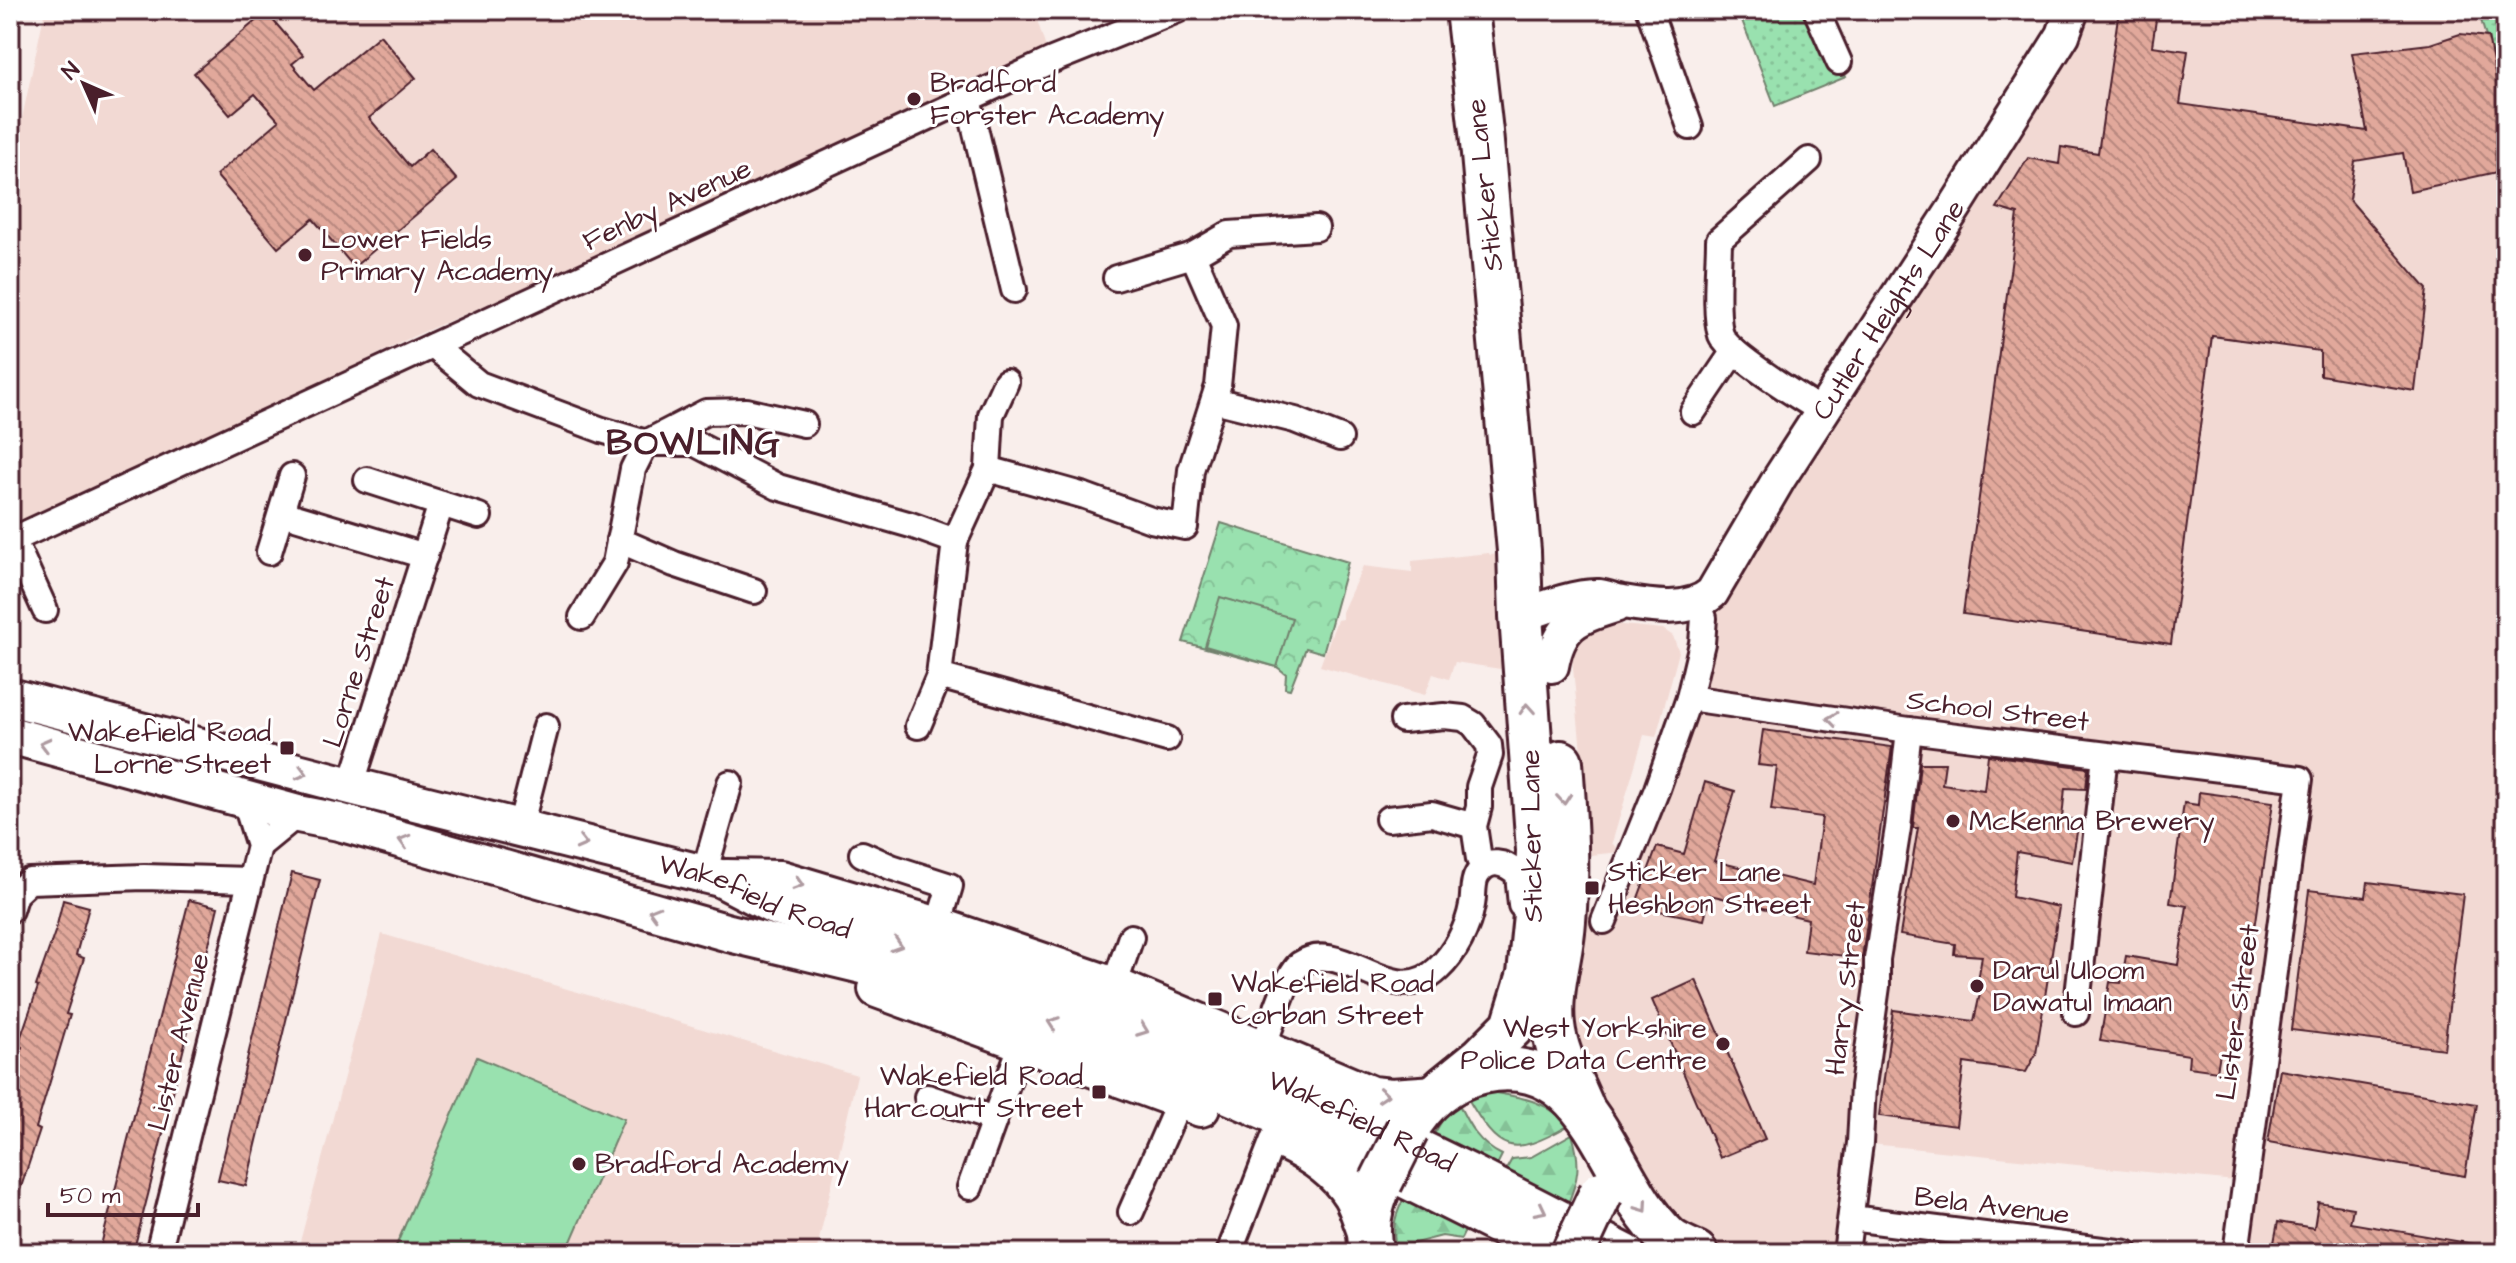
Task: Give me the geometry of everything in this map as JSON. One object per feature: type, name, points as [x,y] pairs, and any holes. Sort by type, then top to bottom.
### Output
[{"type":"highway","name":"Sticker Lane","points":[[1370,1245],[1369,1219],[1381,1182],[1416,1114],[1513,1026],[1529,974],[1537,895],[1530,613],[1519,551],[1467,10]]},
{"type":"highway","name":"Sticker Lane","points":[[1530,613],[1552,666],[1567,833],[1564,927],[1552,1007],[1553,1028],[1558,1049],[1582,1106]]},
{"type":"highway","points":[[1440,1091],[1476,1073],[1511,1069],[1549,1079],[1582,1106],[1643,1210],[1671,1240],[1696,1253]]},
{"type":"highway","points":[[1573,1253],[1601,1193],[1607,1146]]},
{"type":"main road","name":"Wakefield Road","points":[[10,697],[712,876],[774,906],[1040,991],[1299,1090],[1626,1253]]},
{"type":"main road","name":"Wakefield Road","points":[[10,735],[298,814],[339,822],[729,933],[962,989],[1121,1049],[1284,1119],[1553,1253]]},
{"type":"main road","points":[[712,876],[780,879],[938,926],[1114,986],[1372,1095],[1391,1097],[1440,1091]]},
{"type":"main road","points":[[729,933],[1180,1100],[1309,1154],[1330,1171],[1350,1194],[1370,1245]]},
{"type":"street","name":"Fenby Avenue","points":[[11,540],[1050,61],[1177,10]]},
{"type":"street","points":[[1649,10],[1690,127]]},
{"type":"street","points":[[1816,10],[1839,62]]},
{"type":"street","name":"Cutler Heights Lane","points":[[1698,603],[1719,584],[1757,513],[1821,411],[2056,47],[2072,10]]},
{"type":"street","points":[[968,99],[1014,290]]},
{"type":"street","points":[[1809,160],[1719,240],[1717,297],[1722,335],[1734,351],[1821,411]]},
{"type":"street","points":[[1116,278],[1193,255],[1229,234],[1316,228]]},
{"type":"street","points":[[988,469],[1085,496],[1151,520],[1185,527],[1191,470],[1218,386],[1224,326],[1193,255]]},
{"type":"street","points":[[433,346],[479,384],[602,430],[646,443],[694,443],[778,487],[911,525],[955,541]]},
{"type":"street","points":[[1693,412],[1734,351]]},
{"type":"street","points":[[918,726],[939,676],[955,541],[988,469],[991,415],[1006,382]]},
{"type":"street","points":[[1214,400],[1295,420],[1340,438]]},
{"type":"street","points":[[582,617],[615,563],[633,469],[646,443],[706,412],[746,411],[804,424]]},
{"type":"street","points":[[269,552],[292,476]]},
{"type":"street","points":[[367,480],[479,516]]},
{"type":"street","name":"Lorne Street","points":[[351,786],[441,504]]},
{"type":"street","name":"Lorne Street","points":[[282,513],[425,556]]},
{"type":"street","points":[[11,540],[45,610]]},
{"type":"street","points":[[619,540],[674,564],[754,591]]},
{"type":"street","points":[[1530,613],[1564,602],[1598,596],[1625,603],[1682,607],[1698,603],[1704,618],[1702,643],[1689,698],[1657,789],[1604,921]]},
{"type":"street","points":[[1552,666],[1556,645],[1568,628],[1580,618],[1625,603]]},
{"type":"street","points":[[939,676],[1167,739]]},
{"type":"street","name":"School Street","points":[[1689,698],[1909,730],[2300,779]]},
{"type":"street","points":[[1403,720],[1444,716],[1463,718],[1473,724],[1489,745],[1490,755],[1479,787],[1479,807],[1474,826],[1483,867]]},
{"type":"street","points":[[520,827],[546,726]]},
{"type":"street","name":"Harry Street","points":[[1846,1253],[1877,986],[1877,959],[1898,828],[1909,730]]},
{"type":"street","points":[[2076,1013],[2105,755]]},
{"type":"street","name":"Lister Street","points":[[2236,1253],[2300,779]]},
{"type":"street","points":[[712,876],[730,783]]},
{"type":"street","points":[[244,798],[259,846],[298,814]]},
{"type":"street","points":[[1388,819],[1432,814],[1474,826]]},
{"type":"street","name":"Lister Avenue","points":[[158,1253],[259,846]]},
{"type":"street","points":[[862,854],[950,886],[938,926]]},
{"type":"street","points":[[1263,1048],[1290,977],[1299,965],[1312,959],[1342,962],[1384,981],[1397,983],[1433,974],[1443,965],[1465,929],[1473,902],[1474,880],[1483,867],[1496,863],[1509,865],[1518,874],[1521,917],[1517,961],[1529,974]]},
{"type":"street","points":[[10,910],[15,894],[29,881],[144,877],[250,880]]},
{"type":"street","points":[[1114,986],[1131,937]]},
{"type":"street","points":[[970,1187],[1022,1043]]},
{"type":"street","points":[[928,1094],[994,1119]]},
{"type":"street","points":[[1131,1212],[1180,1100]]},
{"type":"street","points":[[1229,1253],[1274,1137]]},
{"type":"street","name":"Bela Avenue","points":[[1851,1218],[2126,1253]]},
{"type":"shaded area","name":"Lower Fields Primary Academy","points":[[45,10],[1034,10],[1050,61],[414,336],[10,539],[10,175]]},
{"type":"shaded area","points":[[2072,10],[2478,10],[2506,104],[2506,1253],[2236,1253],[2245,1182],[1861,1143],[1846,1253],[1715,1253],[1660,1228],[1582,1105],[1555,918],[1609,908],[1704,618]]},
{"type":"shaded area","points":[[1498,554],[1507,670],[1455,662],[1449,679],[1433,674],[1425,695],[1320,666],[1337,620],[1342,619],[1342,612],[1363,566],[1412,572],[1412,561]]},
{"type":"shaded area","points":[[1612,624],[1663,629],[1673,636],[1679,652],[1656,737],[1644,735],[1612,843],[1620,852],[1591,855],[1572,658],[1585,635]]},
{"type":"shaded area","name":"Bradford Academy","points":[[382,934],[857,1075],[816,1253],[297,1253]]},
{"type":"green space","points":[[1738,10],[1816,10],[1846,77],[1775,106]]},
{"type":"green space","points":[[2478,10],[2506,10],[2506,104]]},
{"type":"green space","points":[[1221,523],[1348,562],[1323,653],[1306,648],[1290,689],[1285,688],[1286,674],[1277,667],[1183,642]]},
{"type":"green space","points":[[1220,597],[1292,618],[1277,667],[1205,646]]},
{"type":"green space","points":[[477,1057],[624,1119],[566,1253],[393,1253]]},
{"type":"green space","points":[[1489,1092],[1543,1105],[1568,1126],[1533,1143],[1519,1146],[1508,1144],[1488,1130],[1467,1097]]},
{"type":"green space","points":[[1458,1102],[1475,1133],[1502,1155],[1493,1173],[1429,1143],[1448,1110]]},
{"type":"green space","points":[[1572,1134],[1577,1171],[1566,1208],[1502,1177],[1512,1159],[1531,1157]]},
{"type":"green space","points":[[1406,1194],[1469,1223],[1461,1239],[1442,1236],[1396,1248],[1395,1220]]},
{"type":"building","points":[[2119,10],[2157,13],[2152,46],[2188,51],[2180,104],[2367,131],[2352,53],[2430,44],[2460,34],[2488,37],[2506,130],[2506,170],[2410,191],[2403,153],[2355,161],[2349,199],[2427,289],[2415,391],[2320,375],[2320,351],[2212,336],[2171,644],[1963,614],[2018,214],[1997,208],[2028,158],[2059,164],[2061,147],[2098,153]]},
{"type":"building","points":[[266,12],[303,55],[292,64],[314,90],[380,35],[416,78],[369,118],[410,167],[430,149],[457,180],[354,267],[313,219],[278,248],[216,175],[279,121],[255,94],[230,115],[194,73]]},
{"type":"building","points":[[1763,730],[1892,747],[1862,958],[1804,951],[1808,919],[1710,895],[1704,920],[1635,906],[1657,847],[1684,854],[1705,782],[1735,791],[1714,861],[1813,885],[1822,817],[1771,810],[1777,767],[1758,765]]},
{"type":"building","name":"Darul Uloom Dawatul Imaan","points":[[1988,755],[2088,768],[2086,789],[2065,788],[2062,818],[2079,820],[2072,862],[2017,852],[2012,897],[2059,907],[2036,1054],[2026,1072],[1964,1063],[1956,1126],[1879,1116],[1893,1010],[1974,1021],[1981,989],[1977,988],[1982,956],[1954,954],[1955,944],[1900,935],[1918,828],[1913,828],[1920,763],[1945,763],[1942,784],[1984,790]]},
{"type":"building","points":[[2199,792],[2273,802],[2237,1055],[2220,1053],[2217,1071],[2188,1067],[2189,1055],[2100,1041],[2110,982],[2121,983],[2126,956],[2178,965],[2187,906],[2170,903],[2184,803],[2198,805]]},
{"type":"building","points":[[292,873],[320,880],[246,1186],[218,1180]]},
{"type":"building","points":[[2368,882],[2463,894],[2444,1049],[2291,1030],[2309,890],[2366,897]]},
{"type":"building","points":[[63,900],[89,907],[76,955],[84,958],[36,1128],[40,1130],[12,1214],[10,1081],[22,1047],[18,1045]]},
{"type":"building","points":[[189,900],[218,907],[149,1191],[133,1253],[99,1253]]},
{"type":"building","points":[[1696,980],[1765,1139],[1720,1158],[1652,1000]]},
{"type":"building","points":[[2280,1070],[2477,1104],[2465,1176],[2268,1142]]},
{"type":"building","points":[[2318,1202],[2353,1208],[2350,1223],[2474,1244],[2474,1253],[2272,1253],[2278,1222],[2314,1228]]},
{"type":"place","name":"Bradford Forster Academy","points":[[914,99]]},
{"type":"place","name":"Lower Fields Primary Academy","points":[[305,255]]},
{"type":"place","name":"Wakefield Road Lorne Street","points":[[287,748]]},
{"type":"place","name":"McKenna Brewery","points":[[1953,821]]},
{"type":"place","name":"Sticker Lane Heshbon Street","points":[[1592,888]]},
{"type":"place","name":"Darul Uloom Dawatul Imaan","points":[[1977,986]]},
{"type":"place","name":"Wakefield Road Corban Street","points":[[1215,999]]},
{"type":"place","name":"West Yorkshire Police Data Centre","points":[[1723,1044]]},
{"type":"place","name":"Wakefield Road Harcourt Street","points":[[1099,1092]]},
{"type":"place","name":"Bradford Academy","points":[[579,1164]]},
{"type":"district","name":"BOWLING","points":[[694,443]]}]
